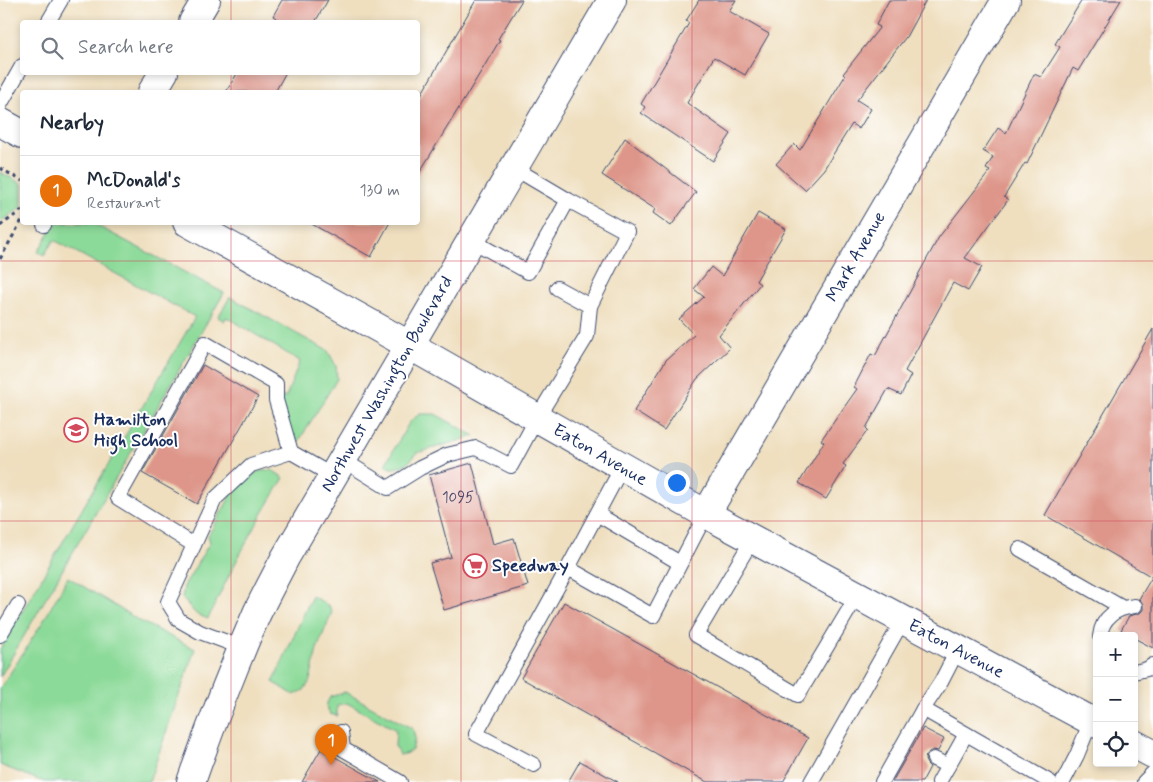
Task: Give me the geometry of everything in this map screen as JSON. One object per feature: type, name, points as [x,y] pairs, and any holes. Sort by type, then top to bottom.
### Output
[{"type":"main road","points":[[194,20],[206,0]]},
{"type":"main road","name":"Northwest Washington Boulevard","points":[[191,782],[258,612],[285,558],[612,0]]},
{"type":"main road","name":"Mark Avenue","points":[[706,514],[1006,0]]},
{"type":"main road","points":[[153,90],[162,75]]},
{"type":"main road","points":[[0,122],[20,133]]},
{"type":"main road","name":"Eaton Avenue","points":[[192,225],[409,345],[752,540],[958,650],[1093,717]]},
{"type":"main road","points":[[1138,746],[1153,754]]},
{"type":"lane","points":[[49,20],[61,0]]},
{"type":"lane","points":[[0,105],[20,70]]},
{"type":"lane","points":[[243,648],[200,632],[179,620],[168,602],[215,499],[251,465],[291,452],[388,488],[420,468],[447,455],[476,448],[511,466],[537,418],[587,336],[590,306],[627,232],[514,168]]},
{"type":"lane","points":[[471,240],[533,275],[568,200]]},
{"type":"lane","points":[[557,288],[590,306]]},
{"type":"lane","points":[[195,542],[118,498],[205,343],[276,384],[276,400],[291,452]]},
{"type":"lane","points":[[534,765],[476,734],[622,467]]},
{"type":"lane","points":[[597,514],[680,563]]},
{"type":"lane","points":[[568,568],[653,616],[706,514]]},
{"type":"lane","points":[[752,540],[696,635],[798,695],[857,596]]},
{"type":"lane","points":[[1020,549],[1129,607],[1114,613],[1106,620],[1101,632]]},
{"type":"lane","points":[[0,635],[18,605]]},
{"type":"lane","points":[[810,782],[903,620]]},
{"type":"lane","points":[[888,777],[907,746],[923,709],[941,682],[958,650]]},
{"type":"lane","points":[[1138,671],[1153,665]]},
{"type":"lane","points":[[923,709],[1050,782]]},
{"type":"lane","points":[[1063,782],[1093,722]]},
{"type":"lane","points":[[341,732],[343,749],[400,782]]},
{"type":"lane","points":[[939,782],[966,734]]},
{"type":"lane","points":[[934,759],[948,766]]},
{"type":"lane","points":[[1144,782],[1153,773]]},
{"type":"path","points":[[0,168],[20,179]]},
{"type":"path","points":[[0,226],[20,211]]},
{"type":"path","points":[[0,260],[20,224]]},
{"type":"green space","points":[[0,172],[20,183],[20,208],[0,222]]},
{"type":"green space","points":[[54,225],[96,225],[224,293],[0,677],[0,649],[195,317],[54,240],[44,255],[38,252]]},
{"type":"green space","points":[[230,297],[328,351],[336,366],[337,379],[297,444],[290,439],[281,397],[286,397],[300,361],[226,317],[224,321],[218,317]]},
{"type":"green space","points":[[420,414],[435,414],[475,436],[417,453],[408,463],[395,468],[385,465],[409,423]]},
{"type":"green space","points":[[272,470],[284,478],[244,547],[208,619],[196,614],[182,598],[184,586],[210,542],[208,536],[234,490],[258,471]]},
{"type":"green space","points":[[68,577],[140,621],[195,649],[149,782],[44,782],[0,765],[0,689],[44,620]]},
{"type":"green space","points":[[312,596],[329,606],[332,612],[317,649],[310,681],[304,690],[294,695],[273,682]]},
{"type":"green space","points":[[345,692],[413,729],[415,738],[412,750],[399,755],[395,746],[396,730],[347,703],[337,705],[337,716],[330,714],[326,705],[330,697]]},
{"type":"building","points":[[282,0],[328,0],[316,20],[280,20],[273,16]]},
{"type":"building","points":[[476,0],[522,0],[498,39],[500,40],[420,172],[420,97]]},
{"type":"building","points":[[699,0],[736,0],[729,11],[769,34],[745,75],[714,57],[687,103],[731,134],[713,161],[641,113],[645,107],[641,104],[689,23],[686,21]]},
{"type":"building","points":[[889,0],[926,0],[906,37],[857,100],[871,109],[859,129],[852,124],[824,169],[805,190],[776,164],[794,144],[800,150],[845,76],[843,74],[880,27],[876,25]]},
{"type":"building","points":[[1082,0],[1121,0],[1078,71],[1073,68],[1027,164],[1025,163],[1004,197],[1008,200],[965,258],[982,267],[968,291],[953,283],[905,371],[911,375],[901,395],[888,389],[866,428],[868,430],[843,464],[846,466],[826,499],[799,483],[824,442],[821,440],[857,389],[854,387],[871,354],[875,356],[939,237],[990,171],[986,169],[993,157],[983,151],[998,128],[1006,133],[1034,74],[1041,77],[1060,47],[1055,44]]},
{"type":"building","points":[[236,75],[284,75],[276,90],[227,90]]},
{"type":"building","points":[[625,138],[696,192],[671,226],[653,213],[655,209],[602,175]]},
{"type":"building","points":[[758,213],[786,229],[756,281],[760,284],[719,335],[730,348],[697,379],[664,430],[634,411],[666,360],[694,335],[679,319],[704,297],[694,289],[711,267],[722,276]]},
{"type":"building","points":[[313,225],[388,225],[371,257]]},
{"type":"building","points":[[1153,329],[1153,648],[1138,640],[1138,632],[1124,632],[1121,630],[1129,616],[1140,613],[1143,610],[1143,604],[1139,599],[1152,577],[1045,515]]},
{"type":"building","points":[[203,365],[258,397],[197,504],[142,473]]},
{"type":"building","points":[[472,463],[493,544],[514,538],[528,586],[444,610],[430,563],[451,557],[429,475]]},
{"type":"building","points":[[564,602],[808,738],[783,782],[707,782],[521,678]]},
{"type":"building","points":[[923,728],[944,739],[938,751],[933,750],[926,755],[925,760],[930,767],[922,782],[892,782]]},
{"type":"building","points":[[321,749],[380,782],[302,782]]},
{"type":"building","points":[[580,761],[618,782],[568,782]]},
{"type":"place","name":"Hamilton High School","points":[[76,430]]},
{"type":"place","name":"Speedway","points":[[475,566]]},
{"type":"place","name":"McDonald's","points":[[331,765]]}]
